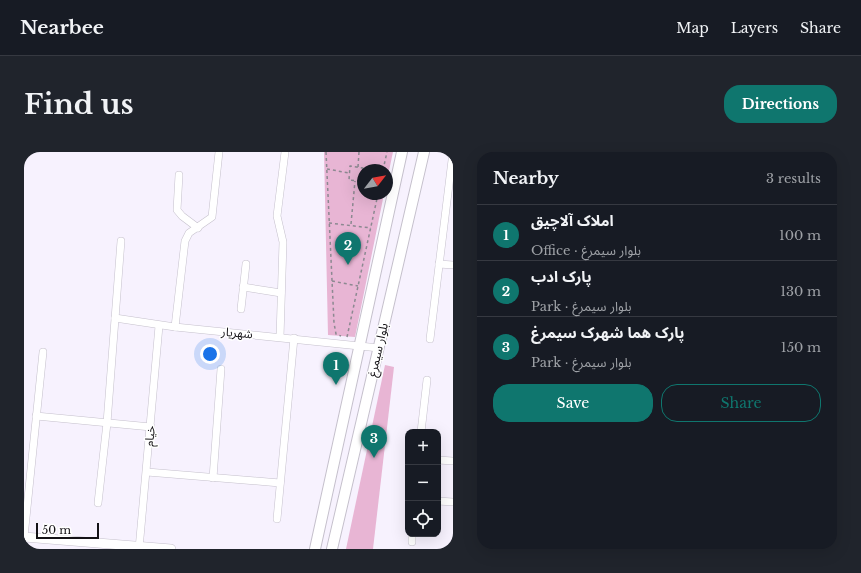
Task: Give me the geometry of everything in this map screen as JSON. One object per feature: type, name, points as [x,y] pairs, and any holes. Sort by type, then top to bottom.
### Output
[{"type":"main road","name":"بلوار سیمرغ","points":[[315,549],[402,152]]},
{"type":"main road","name":"بلوار سیمرغ","points":[[332,549],[424,152]]},
{"type":"street","points":[[175,328],[185,241],[189,234],[212,218],[219,152]]},
{"type":"street","points":[[280,337],[283,242],[277,216],[285,152]]},
{"type":"street","points":[[430,339],[453,152]]},
{"type":"street","points":[[179,175],[177,210],[182,216],[198,228]]},
{"type":"street","points":[[98,503],[107,423],[121,241]]},
{"type":"street","points":[[241,310],[246,264]]},
{"type":"street","points":[[439,264],[453,265]]},
{"type":"street","points":[[244,287],[282,293]]},
{"type":"street","name":"شهریار","points":[[115,318],[175,328],[294,338],[379,348]]},
{"type":"street","name":"خیام","points":[[140,548],[159,326]]},
{"type":"street","points":[[277,519],[294,338]]},
{"type":"street","points":[[43,352],[36,416],[27,475],[24,537],[140,548],[171,549]]},
{"type":"street","points":[[213,478],[221,369]]},
{"type":"street","points":[[421,429],[427,380]]},
{"type":"street","points":[[36,416],[151,427]]},
{"type":"street","points":[[441,460],[453,461]]},
{"type":"street","points":[[147,472],[280,483]]},
{"type":"street","points":[[441,501],[453,502]]},
{"type":"street","points":[[412,537],[412,542]]},
{"type":"path","points":[[326,152],[336,334],[347,337],[377,200]]},
{"type":"path","points":[[358,164],[359,152]]},
{"type":"path","points":[[384,164],[387,152]]},
{"type":"path","points":[[351,224],[355,181],[349,180],[349,173],[350,166],[357,167]]},
{"type":"path","points":[[327,169],[349,173]]},
{"type":"path","points":[[329,222],[371,228]]},
{"type":"path","points":[[332,281],[358,286]]},
{"type":"shaded area","points":[[324,152],[393,152],[390,164],[357,164],[357,200],[383,200],[355,337],[328,335]]},
{"type":"shaded area","points":[[385,365],[394,367],[373,549],[346,549]]},
{"type":"place","name":"پارک ادب","points":[[348,265]]},
{"type":"place","name":"املاک آلاچیق","points":[[336,385]]},
{"type":"place","name":"پارک هما شهرک سیمرغ","points":[[374,458]]}]
